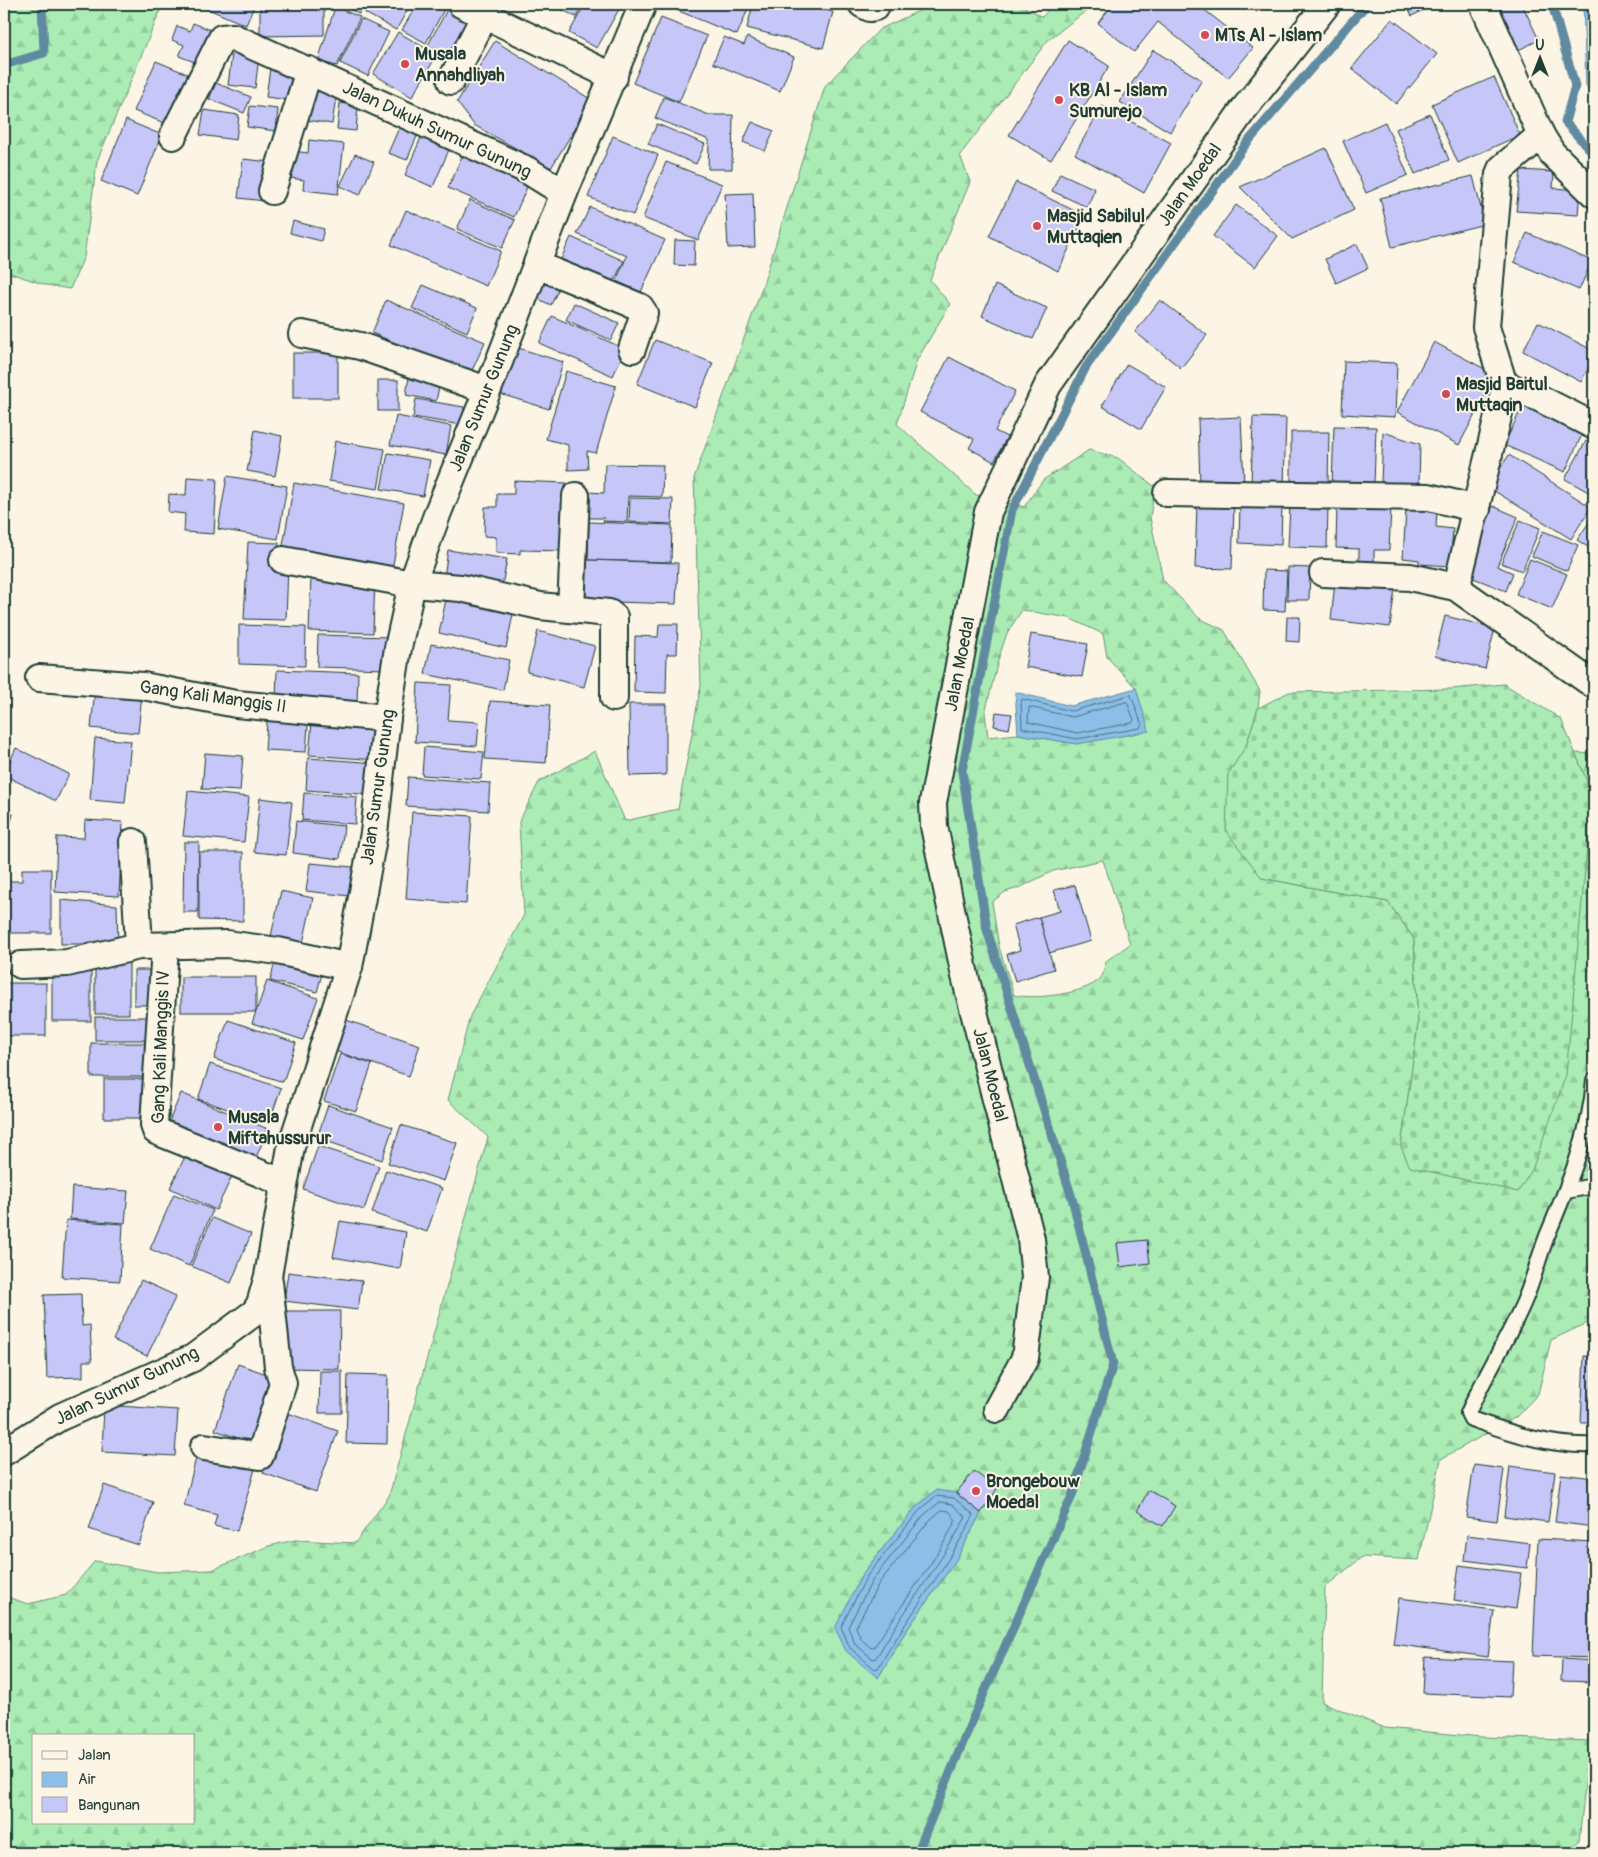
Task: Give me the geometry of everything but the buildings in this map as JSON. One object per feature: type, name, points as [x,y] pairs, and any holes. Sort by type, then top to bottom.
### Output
[{"type":"street","points":[[461,4],[614,77]]},
{"type":"street","name":"Jalan Sumur Gunung","points":[[4,1452],[60,1417],[193,1358],[255,1312],[260,1304],[268,1276],[291,1147],[349,967],[374,833],[387,718],[398,648],[412,584],[438,512],[564,193],[643,4]]},
{"type":"street","points":[[862,4],[870,8],[876,7],[877,4]]},
{"type":"street","name":"Jalan Moedal","points":[[998,1409],[1025,1358],[1035,1277],[1030,1239],[965,976],[934,826],[933,804],[988,512],[1048,385],[1244,109],[1327,4]]},
{"type":"street","points":[[1483,4],[1541,135],[1552,152],[1594,194]]},
{"type":"street","points":[[451,81],[484,15]]},
{"type":"street","name":"Jalan Dukuh Sumur Gunung","points":[[173,136],[222,38],[233,37],[527,170],[564,193]]},
{"type":"street","points":[[272,191],[309,70]]},
{"type":"street","points":[[1460,588],[1458,581],[1505,386],[1486,327],[1499,174],[1501,169],[1541,135]]},
{"type":"street","points":[[537,265],[640,307],[644,313],[643,319],[632,349]]},
{"type":"street","points":[[302,334],[360,346],[487,390]]},
{"type":"street","points":[[1505,386],[1537,397],[1594,426]]},
{"type":"street","points":[[1167,493],[1429,497],[1476,510]]},
{"type":"street","points":[[571,609],[576,496]]},
{"type":"street","points":[[283,560],[412,584],[461,588],[540,606],[609,613],[614,617],[614,698]]},
{"type":"street","points":[[1323,573],[1410,578],[1460,588],[1594,685]]},
{"type":"street","name":"Gang Kali Manggis II","points":[[38,678],[143,686],[236,704],[387,718]]},
{"type":"street","points":[[133,842],[140,946]]},
{"type":"street","points":[[21,965],[66,963],[140,946],[227,944],[278,951],[349,967]]},
{"type":"street","name":"Gang Kali Manggis IV","points":[[165,946],[154,1125],[156,1131],[284,1183]]},
{"type":"street","points":[[204,1447],[260,1456],[283,1383],[278,1367],[268,1276]]},
{"type":"lane","points":[[1594,1080],[1593,1104],[1586,1134],[1566,1191],[1541,1251],[1525,1300],[1468,1414],[1471,1419],[1538,1442],[1576,1446],[1594,1445]]},
{"type":"lane","points":[[1566,1191],[1594,1186]]},
{"type":"green space","points":[[4,4],[163,4],[97,161],[84,257],[70,289],[46,285],[4,271]]},
{"type":"green space","points":[[934,4],[1020,4],[1042,17],[1054,4],[1095,4],[1048,40],[960,155],[970,182],[930,280],[950,304],[917,360],[897,424],[976,495],[1024,507],[1043,480],[1089,450],[1118,458],[1155,487],[1150,517],[1163,580],[1199,618],[1224,630],[1260,691],[1258,708],[1246,746],[1228,775],[1262,878],[1388,902],[1414,939],[1418,1024],[1401,1147],[1592,793],[1575,753],[1594,754],[1594,1320],[1551,1340],[1538,1394],[1516,1417],[1441,1459],[1419,1560],[1362,1557],[1325,1587],[1322,1702],[1385,1728],[1482,1737],[1590,1741],[1579,1841],[1566,1853],[4,1853],[4,1596],[28,1604],[66,1595],[95,1561],[158,1572],[212,1570],[269,1546],[295,1540],[355,1543],[389,1496],[488,1137],[448,1100],[470,1016],[524,915],[519,822],[539,782],[595,751],[625,821],[678,809],[701,685],[694,478],[761,291],[825,86],[880,29]],"holes":[[[1022,610],[1069,618],[1103,634],[1107,657],[1136,688],[1077,744],[1018,734],[988,737],[985,713],[999,657],[1007,633]],[[1103,860],[1130,944],[1106,961],[1100,979],[1083,989],[1046,996],[1014,995],[999,947],[992,902],[1005,892],[1019,888],[1053,871]],[[936,1490],[981,1513],[956,1560],[902,1637],[878,1678],[863,1573],[915,1508]]]},
{"type":"green space","points":[[1504,684],[1561,719],[1592,793],[1566,1075],[1532,1170],[1518,1192],[1410,1167],[1401,1147],[1418,1024],[1414,939],[1388,902],[1262,878],[1226,831],[1228,774],[1246,746],[1258,708],[1289,692],[1451,689]]},
{"type":"water","points":[[1583,4],[1594,4],[1594,99],[1586,85]]},
{"type":"water","points":[[1136,688],[1149,731],[1077,744],[1018,734],[1015,692],[1071,706]]},
{"type":"water","points":[[936,1490],[956,1493],[981,1513],[956,1560],[902,1637],[878,1678],[846,1651],[835,1628],[863,1573],[915,1508]]},
{"type":"waterway","points":[[4,65],[44,53],[42,4]]},
{"type":"waterway","points":[[917,1853],[973,1718],[1072,1496],[1113,1364],[1072,1198],[987,930],[962,771],[1012,510],[1086,367],[1246,144],[1367,4]]},
{"type":"waterway","points":[[1552,4],[1575,86],[1565,122],[1594,154]]},
{"type":"place","name":"MTs Al - Islam","points":[[1205,35]]},
{"type":"place","name":"Musala Annahdliyah","points":[[405,64]]},
{"type":"place","name":"KB Al - Islam Sumurejo","points":[[1059,100]]},
{"type":"place","name":"Masjid Sabilul Muttaqien","points":[[1037,226]]},
{"type":"place","name":"Masjid Baitul Muttaqin","points":[[1446,394]]},
{"type":"place","name":"Musala Miftahussurur","points":[[218,1127]]},
{"type":"place","name":"Brongebouw Moedal","points":[[976,1491]]}]
